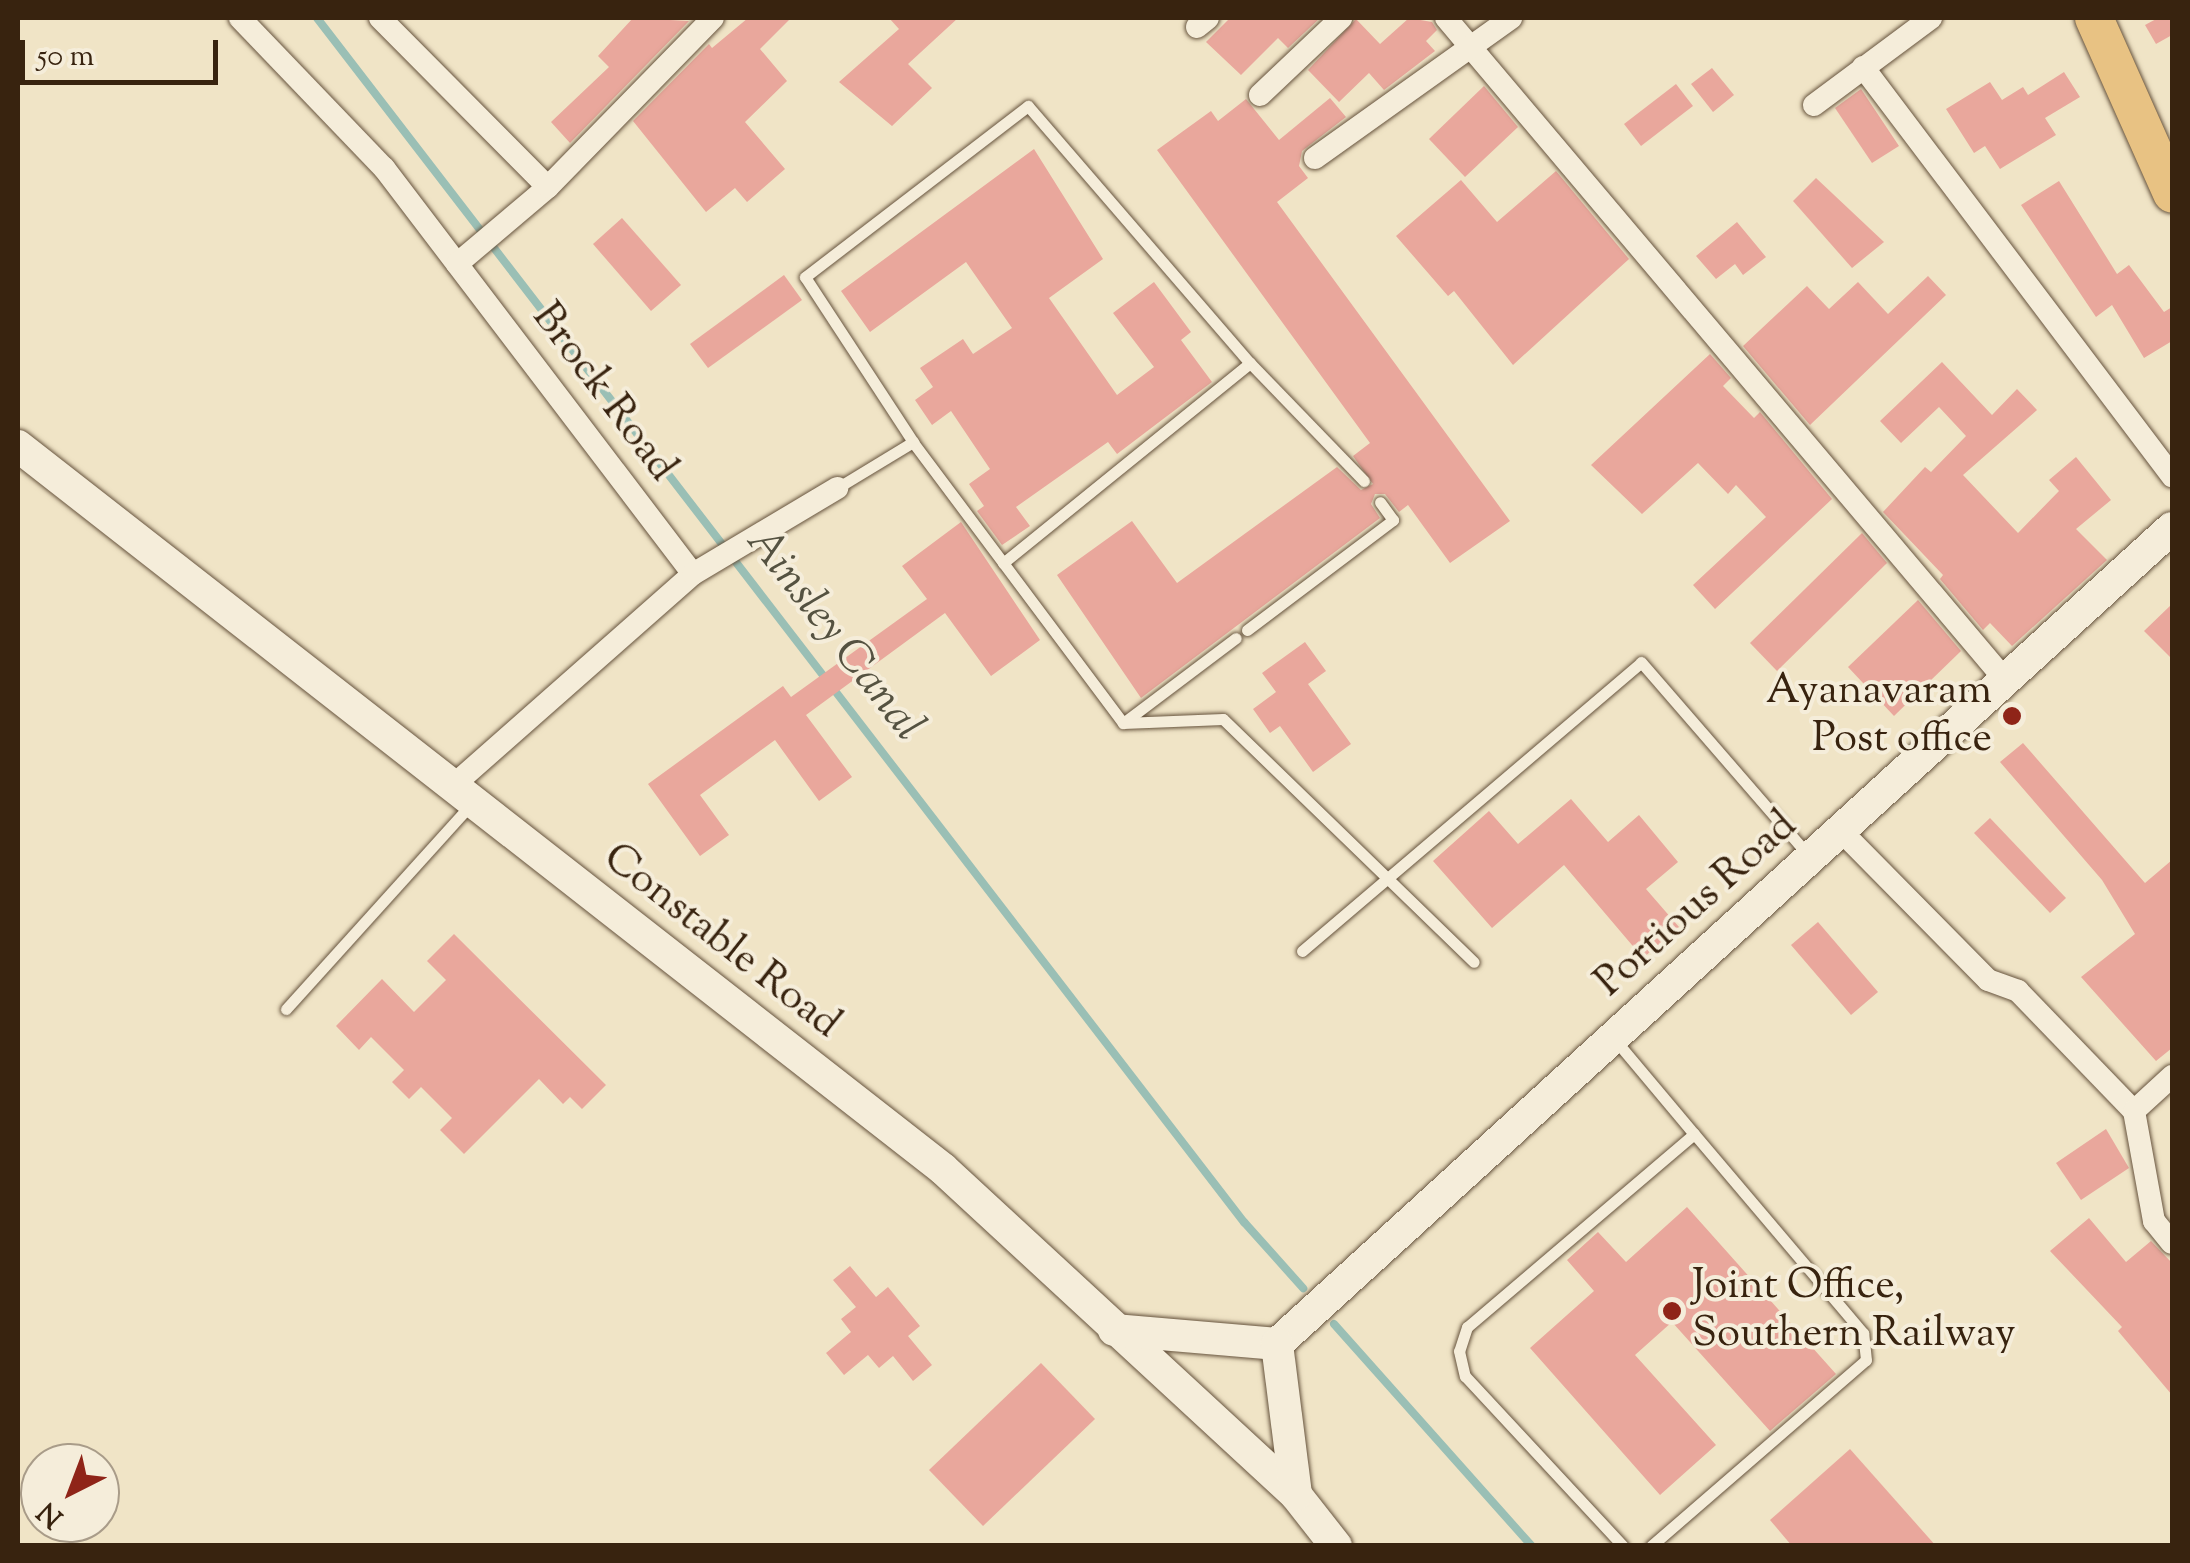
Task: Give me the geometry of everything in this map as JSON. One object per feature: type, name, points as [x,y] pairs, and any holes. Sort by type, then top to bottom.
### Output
[{"type":"main road","points":[[2094,18],[2172,193]]},
{"type":"main road","name":"Constable Road","points":[[18,446],[943,1169],[1296,1495],[1336,1546]]},
{"type":"main road","name":"Portious Road","points":[[1278,1344],[2172,528]]},
{"type":"main road","points":[[1114,1330],[1278,1344],[1296,1495]]},
{"type":"street","name":"Brock Road","points":[[240,18],[384,168],[693,574]]},
{"type":"street","points":[[380,18],[548,187]]},
{"type":"street","points":[[457,264],[548,187],[712,18]]},
{"type":"street","points":[[1260,96],[1342,18]]},
{"type":"street","points":[[1446,18],[2006,681]]},
{"type":"street","points":[[1316,158],[1476,49],[1510,18]]},
{"type":"street","points":[[1814,104],[1930,18]]},
{"type":"street","points":[[1863,67],[2172,476]]},
{"type":"street","points":[[461,795],[693,574],[837,488]]},
{"type":"street","points":[[1841,831],[1988,980],[2018,991],[2134,1111],[2154,1221],[2172,1243]]},
{"type":"street","points":[[2134,1111],[2172,1076]]},
{"type":"lane","points":[[1122,723],[914,442],[805,277],[1028,106],[1250,362],[1364,481]]},
{"type":"lane","points":[[1003,563],[1250,362]]},
{"type":"lane","points":[[837,488],[914,442]]},
{"type":"lane","points":[[1122,723],[1393,520],[1380,502]]},
{"type":"lane","points":[[1302,951],[1385,876],[1640,662],[1811,858]]},
{"type":"lane","points":[[1122,723],[1223,719],[1474,962]]},
{"type":"lane","points":[[286,1009],[461,795]]},
{"type":"lane","points":[[1613,1038],[1864,1334],[1866,1360],[1652,1546]]},
{"type":"lane","points":[[1624,1546],[1465,1376],[1459,1351],[1467,1328],[1694,1134]]},
{"type":"building","points":[[633,18],[689,21],[570,143],[551,122],[609,67],[598,56]]},
{"type":"building","points":[[748,18],[791,18],[760,49],[787,81],[745,122],[785,169],[747,202],[735,188],[706,212],[633,121],[709,44],[712,48]]},
{"type":"building","points":[[889,18],[958,18],[908,64],[932,88],[892,126],[839,82],[899,29]]},
{"type":"building","points":[[1230,18],[1320,18],[1288,48],[1278,38],[1241,75],[1206,42]]},
{"type":"building","points":[[1409,18],[1432,22],[1437,30],[1426,41],[1435,51],[1384,90],[1369,73],[1339,102],[1308,70],[1356,19],[1380,44]]},
{"type":"building","points":[[2158,18],[2172,18],[2172,35],[2156,44],[2145,25]]},
{"type":"building","points":[[1712,68],[1734,95],[1713,112],[1691,84]]},
{"type":"building","points":[[2064,72],[2080,97],[2045,118],[2056,135],[2000,169],[1985,146],[1974,153],[1946,109],[1990,82],[2002,100],[2023,87],[2028,95]]},
{"type":"building","points":[[1676,84],[1693,106],[1641,146],[1624,124]]},
{"type":"building","points":[[1484,86],[1518,127],[1465,177],[1429,139]]},
{"type":"building","points":[[1861,89],[1899,146],[1872,163],[1835,108]]},
{"type":"building","points":[[1330,98],[1346,117],[1302,151],[1299,166],[1308,178],[1277,202],[1510,521],[1450,563],[1408,505],[1399,512],[1385,494],[1375,494],[1371,504],[1380,518],[1141,698],[1057,575],[1132,521],[1177,583],[1337,467],[1361,490],[1373,484],[1353,456],[1370,443],[1157,150],[1211,111],[1218,121],[1246,99],[1279,140]]},
{"type":"building","points":[[1034,149],[1103,259],[1049,298],[1117,395],[1154,367],[1113,313],[1154,282],[1191,332],[1181,340],[1212,382],[1117,454],[1108,442],[1016,507],[1030,526],[1002,545],[977,511],[984,506],[969,484],[990,469],[951,411],[932,425],[915,400],[933,387],[920,368],[963,339],[973,354],[1012,328],[966,262],[870,332],[841,291]]},
{"type":"building","points":[[1556,171],[1629,259],[1513,365],[1454,291],[1448,296],[1396,236],[1461,180],[1497,222]]},
{"type":"building","points":[[1816,178],[1884,242],[1852,268],[1793,201]]},
{"type":"building","points":[[2059,181],[2117,274],[2129,265],[2164,312],[2172,307],[2172,341],[2144,358],[2112,305],[2096,317],[2021,205]]},
{"type":"building","points":[[622,218],[681,285],[651,311],[593,244]]},
{"type":"building","points":[[1737,222],[1766,257],[1743,275],[1735,264],[1716,279],[1696,256]]},
{"type":"building","points":[[784,275],[802,300],[708,368],[690,344]]},
{"type":"building","points":[[1928,276],[1946,295],[1810,425],[1743,346],[1807,286],[1829,309],[1858,282],[1888,314]]},
{"type":"building","points":[[1710,354],[1731,378],[1723,386],[1754,418],[1760,412],[1832,499],[1715,609],[1693,585],[1766,517],[1736,485],[1728,494],[1698,463],[1642,514],[1591,465]]},
{"type":"building","points":[[1942,362],[1992,415],[2017,389],[2037,410],[1963,475],[2018,533],[2059,491],[2049,480],[2076,457],[2111,500],[2076,529],[2107,560],[2012,646],[1990,623],[1983,630],[1940,579],[1943,575],[1883,512],[1925,467],[1931,472],[1966,436],[1939,407],[1901,443],[1880,421]]},
{"type":"building","points":[[961,522],[1040,640],[991,676],[945,613],[806,715],[852,777],[819,801],[775,740],[700,795],[729,835],[700,856],[648,784],[783,686],[791,697],[927,599],[902,566]]},
{"type":"building","points":[[1862,533],[1887,563],[1777,671],[1750,643]]},
{"type":"building","points":[[1918,600],[1961,651],[1894,716],[1848,667]]},
{"type":"building","points":[[2172,604],[2172,659],[2144,631]]},
{"type":"building","points":[[1305,642],[1326,671],[1308,684],[1351,744],[1313,772],[1280,726],[1270,733],[1253,709],[1276,692],[1262,673]]},
{"type":"building","points":[[2023,743],[2145,883],[2172,860],[2172,1048],[2156,1061],[2081,977],[2135,934],[2102,880],[2000,762]]},
{"type":"building","points":[[1571,799],[1608,842],[1639,815],[1678,862],[1646,889],[1679,927],[1643,958],[1564,865],[1492,928],[1433,861],[1489,811],[1518,844]]},
{"type":"building","points":[[1990,818],[2066,898],[2050,913],[1974,833]]},
{"type":"building","points":[[1818,922],[1878,992],[1851,1015],[1791,945]]},
{"type":"building","points":[[454,934],[606,1085],[582,1109],[570,1097],[563,1104],[539,1079],[464,1154],[440,1130],[452,1118],[421,1087],[409,1099],[392,1082],[404,1070],[371,1037],[359,1050],[336,1026],[382,979],[414,1012],[446,980],[427,961]]},
{"type":"building","points":[[2106,1129],[2129,1168],[2081,1200],[2056,1163]]},
{"type":"building","points":[[1687,1207],[1836,1374],[1770,1431],[1672,1322],[1635,1355],[1716,1445],[1660,1495],[1530,1348],[1594,1291],[1567,1260],[1598,1232],[1626,1262]]},
{"type":"building","points":[[2089,1218],[2126,1262],[2151,1241],[2172,1263],[2172,1395],[2118,1331],[2122,1327],[2050,1251]]},
{"type":"building","points":[[850,1266],[876,1297],[888,1287],[920,1326],[908,1336],[932,1365],[913,1381],[893,1356],[879,1368],[868,1355],[844,1375],[826,1353],[851,1332],[841,1319],[856,1307],[833,1280]]},
{"type":"building","points":[[1041,1363],[1095,1419],[983,1526],[929,1470]]},
{"type":"building","points":[[1850,1449],[1936,1546],[1792,1546],[1770,1520]]},
{"type":"waterway","name":"Ainsley Canal","points":[[317,18],[1244,1222],[1303,1288]]},
{"type":"waterway","name":"Ainsley Canal","points":[[1334,1324],[1532,1546]]},
{"type":"place","name":"Ayanavaram Post office","points":[[2012,716]]},
{"type":"place","name":"Joint Office, Southern Railway","points":[[1672,1311]]}]
